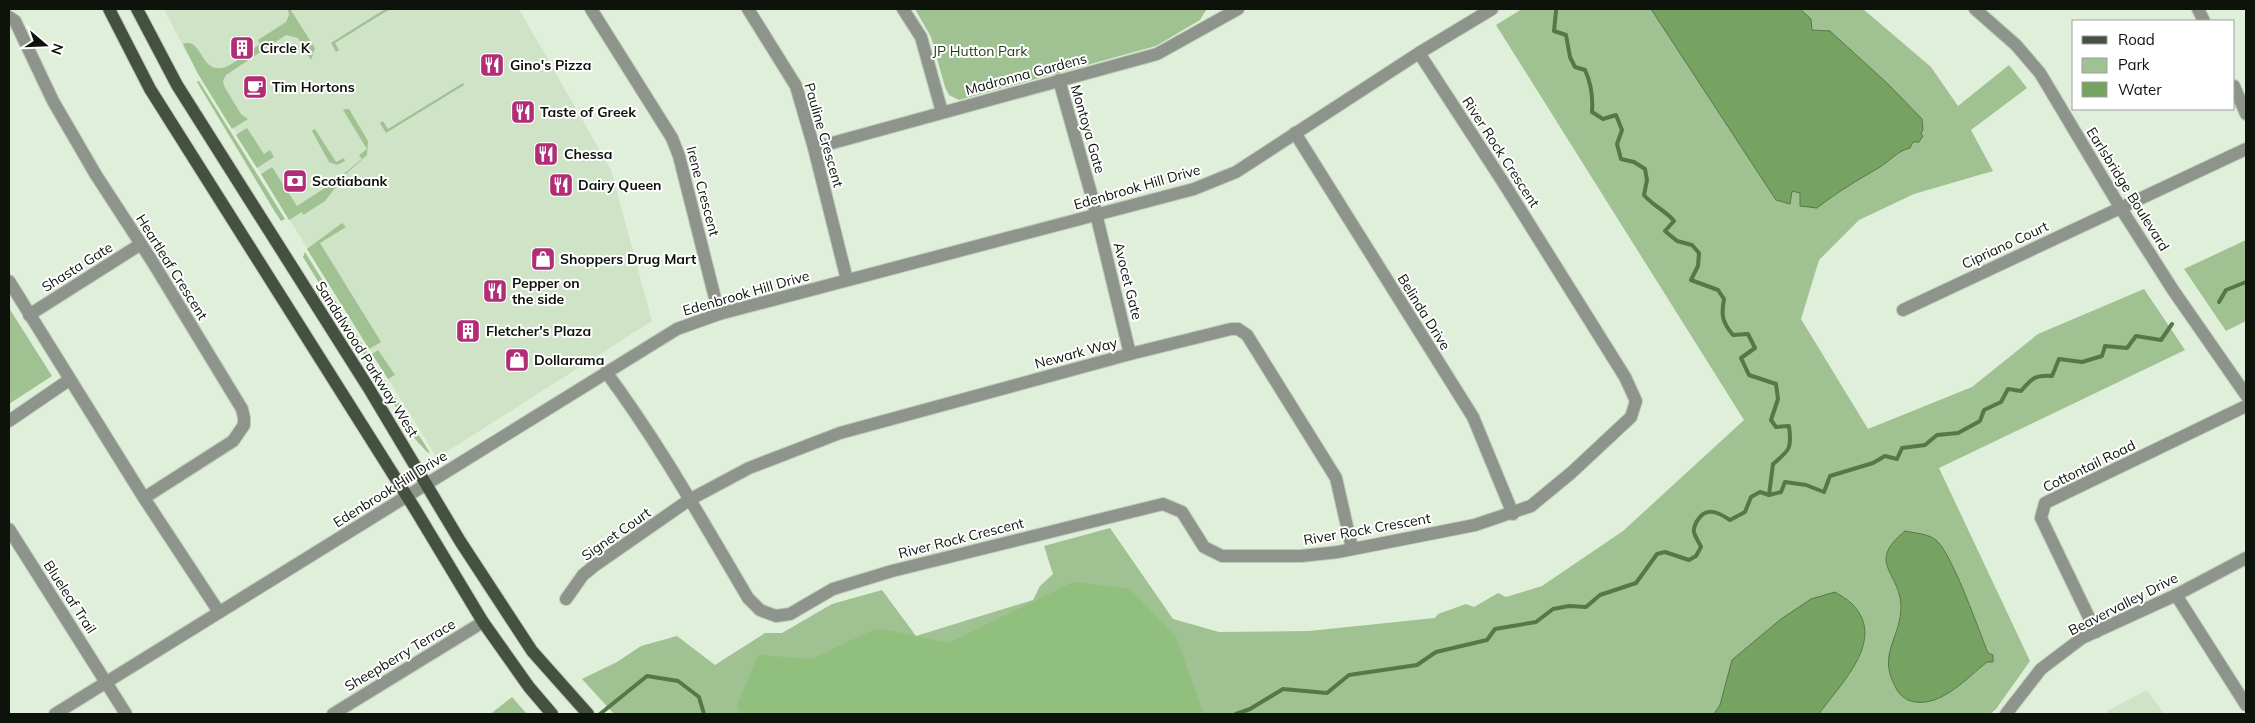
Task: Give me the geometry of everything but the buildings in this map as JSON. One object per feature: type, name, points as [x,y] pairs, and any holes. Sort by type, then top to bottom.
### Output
[{"type":"main road","points":[[109,9],[150,89],[407,496],[483,622],[549,711]]},
{"type":"main road","name":"Sandalwood Parkway West","points":[[137,9],[177,85],[368,387],[425,484],[507,614],[532,651],[588,714]]},
{"type":"street","name":"Irene Crescent","points":[[591,9],[672,138],[679,156],[719,314]]},
{"type":"street","name":"Pauline Crescent","points":[[748,9],[796,86],[814,148],[847,280]]},
{"type":"street","points":[[903,9],[921,37],[942,112]]},
{"type":"street","name":"Madronna Gardens","points":[[814,148],[1158,54],[1221,13],[1238,9]]},
{"type":"street","name":"Edenbrook Hill Drive","points":[[55,714],[665,335],[719,314],[1194,189],[1236,172],[1419,53],[1492,9]]},
{"type":"street","name":"Earlsbridge Boulevard","points":[[1975,9],[2016,45],[2040,73],[2120,207],[2173,290],[2246,396]]},
{"type":"street","name":"Heartleaf Crescent","points":[[9,17],[15,21],[58,109],[96,175],[242,409],[244,426],[234,441],[144,498]]},
{"type":"street","name":"River Rock Crescent","points":[[606,372],[620,390],[690,500],[748,598],[760,610],[776,616],[790,614],[833,589],[892,571],[1163,504],[1182,512],[1204,547],[1222,556],[1301,556],[1475,526],[1513,514],[1531,506],[1572,474],[1631,418],[1636,400],[1625,377],[1564,279],[1419,53]]},
{"type":"street","name":"Montoya Gate","points":[[1059,80],[1097,215]]},
{"type":"street","points":[[2235,88],[2246,114]]},
{"type":"street","name":"Belinda Drive","points":[[1295,133],[1473,417],[1513,514]]},
{"type":"street","name":"Cipriano Court","points":[[1903,310],[2246,149]]},
{"type":"street","name":"Avocet Gate","points":[[1097,215],[1130,354]]},
{"type":"street","name":"Shasta Gate","points":[[30,315],[140,244]]},
{"type":"street","points":[[9,281],[69,380],[219,612]]},
{"type":"street","name":"Newark Way","points":[[690,500],[749,468],[840,432],[1130,354],[1231,329],[1238,329],[1247,335],[1336,478],[1352,548]]},
{"type":"street","points":[[9,421],[69,380]]},
{"type":"street","name":"Cottontail Road","points":[[2096,632],[2041,518],[2044,504],[2246,406]]},
{"type":"street","name":"Signet Court","points":[[566,599],[583,575],[594,566],[690,500]]},
{"type":"street","name":"Blueleaf Trail","points":[[9,529],[107,682]]},
{"type":"street","name":"Beavervalley Drive","points":[[2006,714],[2041,669],[2082,638],[2176,594],[2246,558]]},
{"type":"street","points":[[2176,594],[2246,705]]},
{"type":"street","name":"Sheepberry Terrace","points":[[333,714],[483,622]]},
{"type":"street","points":[[107,682],[126,714]]},
{"type":"shaded area","name":"Fletcher's Plaza","points":[[164,9],[519,9],[611,170],[652,321],[437,458],[186,52]]},
{"type":"shaded area","points":[[1073,582],[1130,589],[1176,637],[1204,714],[740,714],[737,705],[758,655],[812,659],[877,628],[949,643]]},
{"type":"shaded area","points":[[2147,690],[2164,714],[2105,714],[2109,710]]},
{"type":"green space","points":[[288,9],[290,9],[315,48],[311,60],[298,38],[286,35],[226,75],[223,81],[224,86],[241,114],[248,119],[232,129],[198,74],[183,44],[189,43],[194,45],[209,65],[215,68],[225,67],[260,44],[258,40],[286,22],[289,15]]},
{"type":"green space","points":[[385,9],[390,9],[335,43],[339,50],[336,52],[331,43]]},
{"type":"green space","name":"JP Hutton Park","points":[[915,9],[1206,10],[1200,20],[1156,46],[959,100],[949,95],[945,87],[931,37]]},
{"type":"green space","points":[[1522,9],[1863,9],[1931,67],[1958,106],[2009,65],[2027,88],[1971,130],[1993,171],[1914,194],[1859,220],[1819,260],[1801,319],[1868,429],[1972,387],[2038,334],[2144,289],[2185,350],[1939,468],[2030,661],[1996,709],[1990,714],[614,714],[582,679],[617,662],[641,646],[677,636],[715,665],[765,633],[782,633],[832,604],[882,590],[916,636],[1033,600],[1040,586],[1053,574],[1044,546],[1110,528],[1173,619],[1219,632],[1309,631],[1435,618],[1438,614],[1466,604],[1474,607],[1498,593],[1506,597],[1542,586],[1623,531],[1744,420],[1496,25]]},
{"type":"green space","points":[[199,81],[285,219],[281,221],[275,212],[197,82]]},
{"type":"green space","points":[[463,83],[464,85],[386,133],[380,123],[383,121],[388,129]]},
{"type":"green space","points":[[349,109],[368,141],[367,155],[346,174],[325,201],[303,215],[302,212],[289,220],[261,174],[272,167],[297,206],[328,186],[324,180],[344,174],[362,159],[359,155],[367,149],[343,110]]},
{"type":"green space","points":[[247,128],[264,154],[270,150],[274,157],[257,168],[236,135]]},
{"type":"green space","points":[[315,129],[336,162],[344,158],[345,161],[337,165],[329,162],[312,131]]},
{"type":"green space","points":[[342,223],[346,227],[320,243],[381,342],[369,349],[307,249]]},
{"type":"green space","points":[[2246,240],[2246,321],[2226,331],[2184,269]]},
{"type":"green space","points":[[305,252],[430,453],[416,440],[303,257]]},
{"type":"green space","points":[[9,308],[52,376],[9,404]]},
{"type":"green space","points":[[378,350],[395,375],[388,379],[372,354]]},
{"type":"green space","points":[[512,697],[527,714],[491,714],[493,712]]},
{"type":"water","points":[[1651,9],[1800,9],[1811,19],[1812,30],[1830,31],[1888,84],[1922,119],[1923,129],[1921,134],[1923,136],[1919,142],[1913,142],[1910,148],[1897,154],[1884,165],[1840,191],[1817,208],[1800,206],[1800,193],[1792,191],[1790,204],[1776,200]]},
{"type":"water","points":[[1905,531],[1930,537],[1937,541],[1943,549],[1958,577],[1988,653],[1993,655],[1993,662],[1987,662],[1954,690],[1935,700],[1925,702],[1915,702],[1906,699],[1900,694],[1890,674],[1888,664],[1889,654],[1898,627],[1901,605],[1899,593],[1886,560],[1888,551]]},
{"type":"water","points":[[1835,592],[1851,603],[1861,617],[1865,631],[1863,646],[1857,661],[1819,714],[1714,714],[1720,705],[1732,660],[1781,619],[1811,599]]},
{"type":"waterway","points":[[1556,11],[1554,31],[1566,35],[1570,57],[1575,67],[1585,70],[1591,91],[1592,112],[1603,119],[1616,115],[1622,130],[1617,144],[1621,159],[1634,162],[1645,169],[1647,180],[1644,195],[1674,221],[1665,231],[1677,241],[1692,245],[1699,253],[1698,266],[1691,280],[1718,290],[1724,299],[1723,318],[1729,330],[1733,335],[1748,334],[1755,348],[1741,358],[1749,375],[1776,384],[1778,399],[1771,420],[1776,427],[1789,426],[1790,444],[1786,452],[1773,464],[1769,495]]},
{"type":"waterway","points":[[2219,302],[2226,290],[2246,282]]},
{"type":"waterway","points":[[1236,714],[1250,709],[1283,689],[1327,693],[1349,675],[1417,665],[1436,652],[1487,640],[1495,629],[1536,622],[1553,609],[1569,606],[1586,607],[1600,595],[1636,583],[1657,554],[1665,552],[1689,560],[1696,556],[1701,547],[1694,528],[1704,513],[1717,513],[1730,520],[1745,512],[1751,497],[1760,492],[1769,495],[1781,492],[1785,482],[1806,485],[1824,492],[1830,476],[1873,463],[1885,456],[1897,459],[1902,448],[1925,445],[1937,435],[1958,433],[1980,421],[1984,410],[2001,402],[2008,389],[2021,391],[2034,378],[2052,376],[2059,359],[2082,362],[2102,356],[2105,346],[2127,348],[2136,336],[2161,340],[2172,324]]},
{"type":"waterway","points":[[600,714],[647,676],[678,681],[699,697],[704,714]]},
{"type":"place","name":"Circle K","points":[[242,48]]},
{"type":"place","name":"Gino's Pizza","points":[[492,65]]},
{"type":"place","name":"Tim Hortons","points":[[255,87]]},
{"type":"place","name":"Taste of Greek","points":[[523,112]]},
{"type":"place","name":"Chessa","points":[[546,154]]},
{"type":"place","name":"Scotiabank","points":[[295,181]]},
{"type":"place","name":"Dairy Queen","points":[[561,185]]},
{"type":"place","name":"Shoppers Drug Mart","points":[[543,259]]},
{"type":"place","name":"Pepper on the side","points":[[495,291]]},
{"type":"place","name":"Fletcher's Plaza","points":[[468,331]]},
{"type":"place","name":"Dollarama","points":[[517,360]]}]
